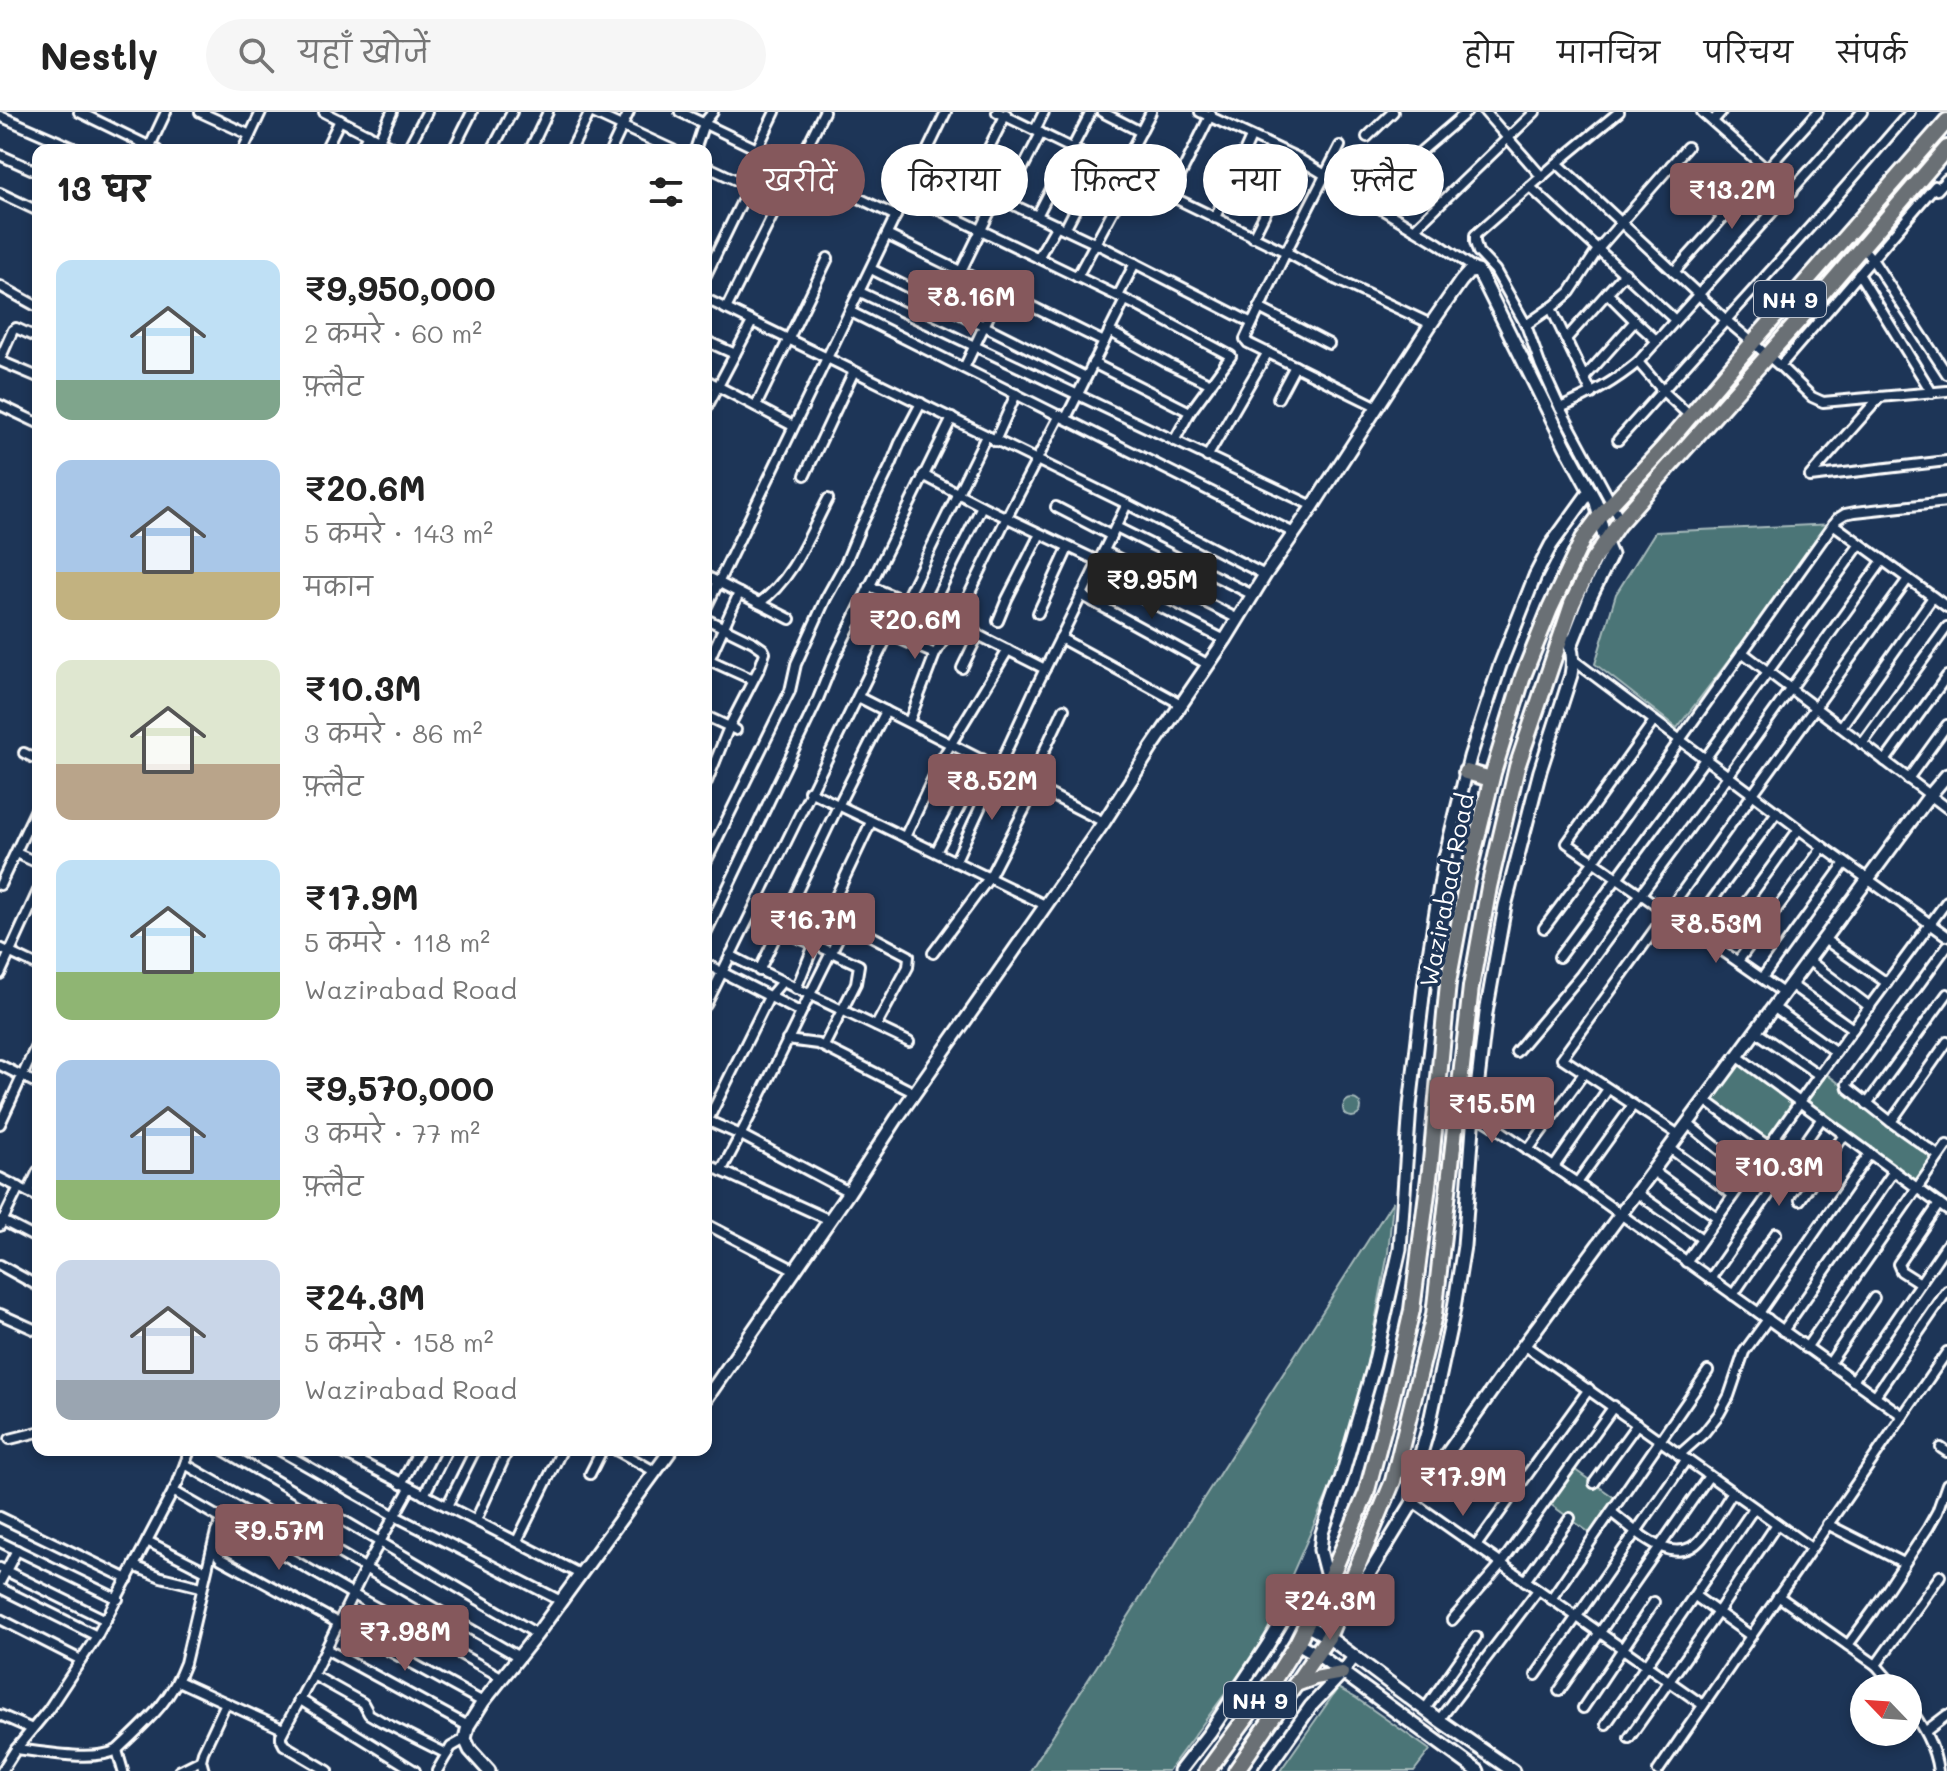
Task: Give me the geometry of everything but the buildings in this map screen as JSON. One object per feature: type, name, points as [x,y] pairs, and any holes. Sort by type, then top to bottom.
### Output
[{"type":"highway","name":"Wazirabad Road","points":[[1207,1771],[1297,1643],[1366,1494],[1412,1310],[1431,1162],[1448,983],[1468,875],[1491,779],[1523,676],[1547,616],[1583,539],[1600,516],[1664,447],[1947,121]]},
{"type":"highway","name":"Wazirabad Road","points":[[1236,1771],[1328,1637],[1393,1481],[1434,1315],[1471,987],[1489,887],[1517,767],[1567,641],[1572,604],[1593,560],[1621,521],[1947,148]]},
{"type":"highway","points":[[1547,616],[1567,641]]},
{"type":"highway","points":[[1466,772],[1491,779]]},
{"type":"main road","points":[[1296,1685],[1342,1673]]},
{"type":"street","points":[[79,112],[145,144]]},
{"type":"street","points":[[154,144],[166,112]]},
{"type":"street","points":[[200,112],[250,135]]},
{"type":"street","points":[[246,144],[261,112]]},
{"type":"street","points":[[379,140],[392,112]]},
{"type":"street","points":[[410,144],[427,112]]},
{"type":"street","points":[[456,144],[472,112]]},
{"type":"street","points":[[495,144],[512,112]]},
{"type":"street","points":[[533,144],[548,112]]},
{"type":"street","points":[[574,144],[590,112],[660,144]]},
{"type":"street","points":[[614,144],[629,112]]},
{"type":"street","points":[[680,112],[748,144]]},
{"type":"street","points":[[697,144],[704,123],[713,112]]},
{"type":"street","points":[[759,144],[775,112]]},
{"type":"street","points":[[808,144],[824,112]]},
{"type":"street","points":[[931,144],[946,112]]},
{"type":"street","points":[[1028,154],[1044,112]]},
{"type":"street","points":[[1073,144],[1091,112]]},
{"type":"street","points":[[1102,112],[1141,132]]},
{"type":"street","points":[[1135,144],[1151,112]]},
{"type":"street","points":[[1200,112],[1210,114],[1267,144]]},
{"type":"street","points":[[1367,137],[1393,112]]},
{"type":"street","points":[[1430,144],[1467,112]]},
{"type":"street","points":[[1485,112],[1542,177]]},
{"type":"street","points":[[1414,229],[1535,112]]},
{"type":"street","points":[[1619,112],[1475,235],[1475,242],[1478,252],[1495,270],[1526,325],[1560,408],[1621,521]]},
{"type":"street","points":[[1702,112],[1792,192]]},
{"type":"street","points":[[1713,121],[1721,112]]},
{"type":"street","points":[[1674,272],[1818,112]]},
{"type":"street","points":[[1560,408],[1592,394],[1638,362],[1862,112]]},
{"type":"street","points":[[1618,440],[1910,112]]},
{"type":"street","points":[[327,113],[387,144]]},
{"type":"street","points":[[989,144],[1003,113],[1063,144]]},
{"type":"street","points":[[1187,161],[1210,114]]},
{"type":"street","points":[[0,116],[64,144]]},
{"type":"street","points":[[328,144],[340,120]]},
{"type":"street","points":[[363,144],[368,134]]},
{"type":"street","points":[[1215,218],[1251,137]]},
{"type":"street","points":[[1526,325],[1570,292],[1599,248],[1687,147]]},
{"type":"street","points":[[0,155],[32,169]]},
{"type":"street","points":[[1557,163],[1812,397],[1823,402],[1947,391]]},
{"type":"street","points":[[1671,165],[1723,218]]},
{"type":"street","points":[[712,169],[736,180]]},
{"type":"street","points":[[1324,178],[1245,339],[1378,407]]},
{"type":"street","points":[[1780,366],[1935,186],[1937,190],[1947,179]]},
{"type":"street","points":[[1530,187],[1675,320]]},
{"type":"street","points":[[0,193],[32,208]]},
{"type":"street","points":[[1037,216],[1044,202]]},
{"type":"street","points":[[1187,204],[1431,324]]},
{"type":"street","points":[[1028,212],[1252,323]]},
{"type":"street","points":[[712,263],[736,213]]},
{"type":"street","points":[[726,309],[772,216]]},
{"type":"street","points":[[712,596],[896,216]]},
{"type":"street","points":[[951,216],[1121,298],[1231,356],[1190,412],[1174,441]]},
{"type":"street","points":[[961,271],[987,216]]},
{"type":"street","points":[[1038,258],[1068,216]]},
{"type":"street","points":[[1077,277],[1110,216]]},
{"type":"street","points":[[1253,237],[1264,216]]},
{"type":"street","points":[[1392,216],[1478,271],[1590,491],[1611,555],[1567,641],[1571,675],[1540,771],[1505,906],[1486,1013],[1474,1114],[1464,1246],[1429,1426],[1415,1474],[1413,1502]]},
{"type":"street","points":[[887,235],[1104,342]]},
{"type":"street","points":[[1862,247],[1947,374]]},
{"type":"street","points":[[756,406],[828,258]]},
{"type":"street","points":[[909,722],[935,654],[958,617],[1036,460],[1077,396],[1104,342],[1135,263]]},
{"type":"street","points":[[871,269],[1086,377]]},
{"type":"street","points":[[712,1390],[1104,822],[1431,324],[1461,281],[1469,272],[1478,271]]},
{"type":"street","points":[[1566,339],[1625,273]]},
{"type":"street","points":[[1859,274],[1932,393]]},
{"type":"street","points":[[0,286],[32,304]]},
{"type":"street","points":[[964,368],[1001,291]]},
{"type":"street","points":[[860,292],[1313,506]]},
{"type":"street","points":[[1607,293],[1657,341]]},
{"type":"street","points":[[712,302],[1127,504],[1265,575]]},
{"type":"street","points":[[1259,308],[1329,344]]},
{"type":"street","points":[[1551,308],[1592,394]]},
{"type":"street","points":[[851,312],[1294,533]]},
{"type":"street","points":[[1585,377],[1635,321]]},
{"type":"street","points":[[712,398],[752,322]]},
{"type":"street","points":[[32,335],[16,328],[13,330],[0,360],[32,374]]},
{"type":"street","points":[[1109,331],[1211,384]]},
{"type":"street","points":[[712,344],[735,354]]},
{"type":"street","points":[[1207,457],[1268,352]]},
{"type":"street","points":[[1638,362],[1690,416]]},
{"type":"street","points":[[1093,363],[1190,412]]},
{"type":"street","points":[[1278,398],[1295,366]]},
{"type":"street","points":[[805,475],[854,371]]},
{"type":"street","points":[[712,383],[793,426]]},
{"type":"street","points":[[712,993],[958,493],[1016,394]]},
{"type":"street","points":[[1880,397],[1810,477],[1947,461]]},
{"type":"street","points":[[712,850],[790,691],[796,664],[826,598],[921,403]]},
{"type":"street","points":[[0,405],[32,420]]},
{"type":"street","points":[[712,920],[869,586],[952,418]]},
{"type":"street","points":[[923,475],[1098,561]]},
{"type":"street","points":[[1328,1581],[1320,1550],[1322,1533],[1374,1365],[1400,1249],[1410,1106],[1425,979],[1444,861],[1466,772],[1500,665],[1535,576],[1551,545],[1590,491]]},
{"type":"street","points":[[759,603],[772,594],[794,564],[828,499]]},
{"type":"street","points":[[1544,928],[1837,519],[1855,512],[1947,502]]},
{"type":"street","points":[[955,862],[1045,669],[1127,504]]},
{"type":"street","points":[[933,604],[982,506]]},
{"type":"street","points":[[1056,507],[1253,595]]},
{"type":"street","points":[[1833,524],[1947,607]]},
{"type":"street","points":[[998,621],[1040,534]]},
{"type":"street","points":[[1559,957],[1860,544]]},
{"type":"street","points":[[1038,613],[1068,548]]},
{"type":"street","points":[[1104,551],[1238,619]]},
{"type":"street","points":[[1516,1052],[1581,975],[1883,560]]},
{"type":"street","points":[[1093,573],[1225,640]]},
{"type":"street","points":[[712,579],[790,619]]},
{"type":"street","points":[[1679,1135],[1562,1058],[1908,579]]},
{"type":"street","points":[[869,586],[918,606],[933,604],[958,617],[978,635],[1045,669]]},
{"type":"street","points":[[712,651],[739,593]]},
{"type":"street","points":[[1081,595],[1209,665]]},
{"type":"street","points":[[1841,727],[1933,597]]},
{"type":"street","points":[[854,619],[935,654]]},
{"type":"street","points":[[712,622],[753,642],[765,653],[712,771]]},
{"type":"street","points":[[1862,744],[1947,627]]},
{"type":"street","points":[[962,668],[978,635]]},
{"type":"street","points":[[1060,638],[1181,704]]},
{"type":"street","points":[[1567,641],[1654,721],[1947,936]]},
{"type":"street","points":[[905,837],[943,757],[1008,650]]},
{"type":"street","points":[[1742,652],[1947,808]]},
{"type":"street","points":[[712,662],[749,678]]},
{"type":"street","points":[[1885,761],[1947,676]]},
{"type":"street","points":[[858,697],[1104,822]]},
{"type":"street","points":[[933,953],[989,878],[1033,785],[1064,709]]},
{"type":"street","points":[[759,971],[886,711]]},
{"type":"street","points":[[712,719],[732,728]]},
{"type":"street","points":[[1654,721],[1567,843],[1762,978],[1787,988],[1853,1029]]},
{"type":"street","points":[[1908,779],[1947,725]]},
{"type":"street","points":[[24,753],[32,757]]},
{"type":"street","points":[[936,852],[982,759]]},
{"type":"street","points":[[1343,1599],[1361,1587],[1413,1502],[1524,1345],[1947,775]]},
{"type":"street","points":[[809,791],[1045,905]]},
{"type":"street","points":[[1691,929],[1777,812]]},
{"type":"street","points":[[0,885],[32,818]]},
{"type":"street","points":[[796,989],[871,822]]},
{"type":"street","points":[[1715,945],[1799,829]]},
{"type":"street","points":[[1738,961],[1823,847]]},
{"type":"street","points":[[16,853],[32,860]]},
{"type":"street","points":[[1762,978],[1845,863]]},
{"type":"street","points":[[1686,1262],[1947,901]]},
{"type":"street","points":[[0,974],[32,905]]},
{"type":"street","points":[[721,1171],[809,993],[846,926],[909,956],[908,967],[876,1026]]},
{"type":"street","points":[[778,930],[859,965],[856,983],[824,1046]]},
{"type":"street","points":[[1824,939],[1887,983]]},
{"type":"street","points":[[1939,1156],[1867,1104],[1848,1088],[1848,1083],[1947,946]]},
{"type":"street","points":[[0,948],[32,963]]},
{"type":"street","points":[[730,955],[781,983],[809,993],[909,1042]]},
{"type":"street","points":[[1808,960],[1870,1007]]},
{"type":"street","points":[[712,967],[800,1012]]},
{"type":"street","points":[[712,1110],[769,997],[781,983]]},
{"type":"street","points":[[1867,1104],[1947,994]]},
{"type":"street","points":[[1773,1007],[1836,1052]]},
{"type":"street","points":[[1755,1031],[1819,1075]]},
{"type":"street","points":[[787,1040],[824,1046],[915,1093]]},
{"type":"street","points":[[1891,1122],[1947,1042]]},
{"type":"street","points":[[0,1124],[32,1055]]},
{"type":"street","points":[[1737,1056],[1947,1210]]},
{"type":"street","points":[[0,1065],[32,1081]]},
{"type":"street","points":[[1528,1150],[1584,1073]]},
{"type":"street","points":[[1554,1167],[1608,1089]]},
{"type":"street","points":[[1705,1100],[1768,1146]]},
{"type":"street","points":[[1458,1104],[1577,1183],[1903,1416]]},
{"type":"street","points":[[1577,1183],[1633,1105]]},
{"type":"street","points":[[1710,1279],[1822,1118]]},
{"type":"street","points":[[712,1124],[741,1135],[849,1192]]},
{"type":"street","points":[[1688,1124],[1749,1173]]},
{"type":"street","points":[[1800,1200],[1844,1135]]},
{"type":"street","points":[[1806,1348],[1947,1145]]},
{"type":"street","points":[[1671,1149],[1733,1195]]},
{"type":"street","points":[[1759,1313],[1870,1153]]},
{"type":"street","points":[[712,1167],[830,1220]]},
{"type":"street","points":[[1653,1171],[1717,1217]]},
{"type":"street","points":[[1783,1331],[1894,1171]]},
{"type":"street","points":[[0,1178],[32,1194]]},
{"type":"street","points":[[32,1179],[1,1223],[32,1236]]},
{"type":"street","points":[[1637,1193],[1702,1239]]},
{"type":"street","points":[[1920,1283],[1901,1271],[1898,1264],[1939,1204]]},
{"type":"street","points":[[712,1227],[795,1270]]},
{"type":"street","points":[[1733,1295],[1776,1233]]},
{"type":"street","points":[[1853,1381],[1947,1244]]},
{"type":"street","points":[[0,1265],[32,1283]]},
{"type":"street","points":[[1875,1396],[1947,1291]]},
{"type":"street","points":[[1829,1364],[1874,1298]]},
{"type":"street","points":[[0,1314],[32,1328]]},
{"type":"street","points":[[1536,1675],[1637,1531],[1682,1458],[1719,1414],[1729,1396],[1744,1352],[1768,1319]]},
{"type":"street","points":[[1524,1345],[1811,1548]]},
{"type":"street","points":[[1658,1771],[1947,1352]]},
{"type":"street","points":[[1551,1599],[1708,1371]]},
{"type":"street","points":[[1476,1546],[1589,1389]]},
{"type":"street","points":[[1452,1620],[1501,1564],[1614,1406]]},
{"type":"street","points":[[1594,1483],[1637,1424]]},
{"type":"street","points":[[10,1439],[32,1434]]},
{"type":"street","points":[[2,1771],[48,1710],[97,1636],[173,1491],[188,1456]]},
{"type":"street","points":[[233,1456],[537,1634]]},
{"type":"street","points":[[289,1456],[395,1516],[561,1601]]},
{"type":"street","points":[[298,1461],[301,1456]]},
{"type":"street","points":[[358,1456],[406,1486],[580,1574]]},
{"type":"street","points":[[328,1771],[284,1745],[281,1739],[283,1729],[395,1516],[417,1456]]},
{"type":"street","points":[[424,1495],[444,1456]]},
{"type":"street","points":[[447,1506],[472,1456]]},
{"type":"street","points":[[476,1520],[505,1456]]},
{"type":"street","points":[[517,1541],[559,1456]]},
{"type":"street","points":[[590,1474],[599,1456]]},
{"type":"street","points":[[627,1456],[656,1472]]},
{"type":"street","points":[[487,1770],[465,1739],[468,1726],[667,1456]]},
{"type":"street","points":[[185,1464],[519,1657]]},
{"type":"street","points":[[1559,1691],[1709,1476]]},
{"type":"street","points":[[1848,1645],[1937,1512],[1947,1484]]},
{"type":"street","points":[[173,1491],[503,1678]]},
{"type":"street","points":[[1611,1512],[1660,1548],[1688,1550],[1701,1539],[1732,1493]]},
{"type":"street","points":[[1413,1502],[1703,1705]]},
{"type":"street","points":[[1606,1724],[1754,1508]]},
{"type":"street","points":[[0,1517],[128,1579]]},
{"type":"street","points":[[1525,1581],[1570,1518]]},
{"type":"street","points":[[16,1749],[88,1756],[111,1753],[158,1710],[178,1681],[185,1663],[201,1587],[216,1532],[223,1519]]},
{"type":"street","points":[[1629,1738],[1777,1524]]},
{"type":"street","points":[[1827,1524],[1904,1563]]},
{"type":"street","points":[[147,1541],[206,1571]]},
{"type":"street","points":[[0,1542],[118,1599]]},
{"type":"street","points":[[212,1548],[221,1559],[483,1702]]},
{"type":"street","points":[[17,1550],[3,1569],[0,1585],[97,1636]]},
{"type":"street","points":[[134,1566],[161,1577],[201,1587]]},
{"type":"street","points":[[3,1569],[106,1620]]},
{"type":"street","points":[[1876,1665],[1940,1576]]},
{"type":"street","points":[[1439,1720],[1538,1590]]},
{"type":"street","points":[[1180,1771],[1210,1732],[1293,1603],[1321,1595]]},
{"type":"street","points":[[1695,1596],[1751,1636]]},
{"type":"street","points":[[1778,1596],[1876,1665],[1884,1674]]},
{"type":"street","points":[[1583,1708],[1654,1602]]},
{"type":"street","points":[[0,1619],[81,1660]]},
{"type":"street","points":[[1306,1625],[1328,1637],[1513,1771]]},
{"type":"street","points":[[1425,1709],[1476,1637]]},
{"type":"street","points":[[1297,1643],[1317,1654],[1478,1771]]},
{"type":"street","points":[[326,1649],[468,1726]]},
{"type":"street","points":[[1265,1771],[1311,1706],[1354,1657]]},
{"type":"street","points":[[313,1675],[363,1703],[369,1714],[447,1754]]},
{"type":"street","points":[[178,1681],[283,1729]]},
{"type":"street","points":[[299,1699],[415,1771]]},
{"type":"street","points":[[204,1771],[201,1760],[206,1744],[226,1703]]},
{"type":"street","points":[[0,1715],[32,1729]]},
{"type":"street","points":[[1926,1731],[1947,1715]]},
{"type":"street","points":[[1922,1725],[1938,1771]]},
{"type":"street","points":[[437,1771],[457,1742],[465,1739]]},
{"type":"street","points":[[117,1750],[123,1771]]},
{"type":"street","points":[[179,1771],[201,1760]]},
{"type":"green space","points":[[1833,524],[1677,728],[1595,664],[1616,594],[1655,532]]},
{"type":"green space","points":[[1737,1056],[1799,1102],[1822,1071],[1939,1156],[1916,1187],[1800,1102],[1768,1146],[1705,1100]]},
{"type":"green space","points":[[1348,1099],[1356,1099],[1361,1108],[1359,1115],[1348,1117],[1343,1112],[1343,1104]]},
{"type":"green space","points":[[1393,1201],[1388,1253],[1365,1375],[1335,1477],[1261,1645],[1168,1771],[1030,1771]]},
{"type":"green space","points":[[1571,1467],[1619,1501],[1594,1536],[1546,1501]]},
{"type":"green space","points":[[1338,1688],[1430,1750],[1414,1771],[1280,1771]]}]
